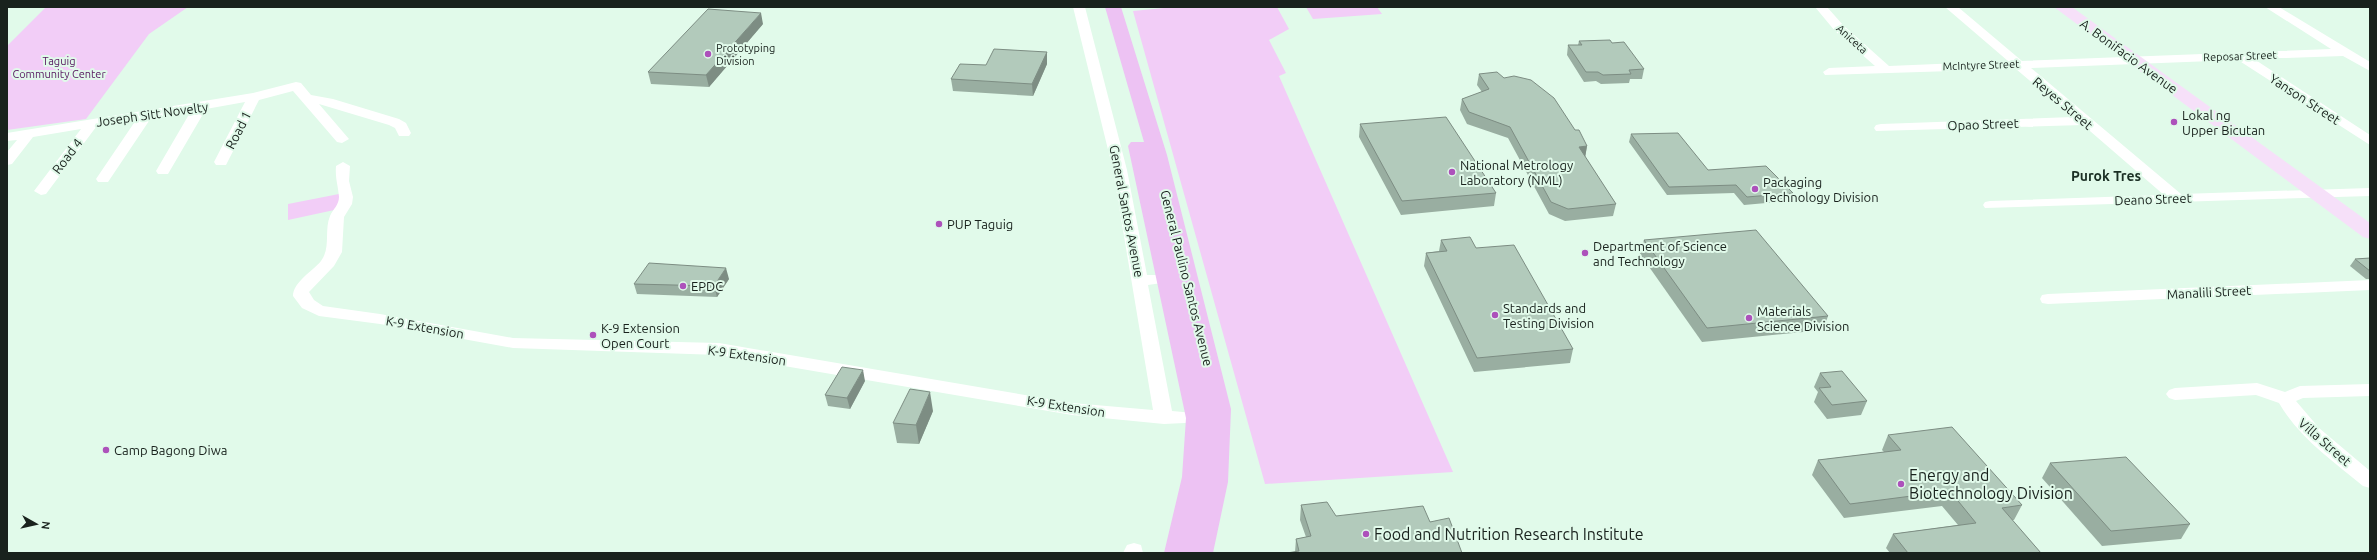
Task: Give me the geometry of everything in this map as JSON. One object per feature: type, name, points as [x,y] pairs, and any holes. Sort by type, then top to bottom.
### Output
[{"type":"main road","name":"General Paulino Santos Avenue","points":[[1103,7],[1170,278],[1199,418],[1195,477],[1178,553]]},
{"type":"main road","name":"General Paulino Santos Avenue","points":[[1113,7],[1157,155],[1219,409],[1220,443],[1216,475],[1206,529],[1199,553]]},
{"type":"street","name":"General Santos Avenue","points":[[1080,7],[1120,170],[1164,418]]},
{"type":"street","name":"Aniceta","points":[[1821,7],[1839,28],[1885,69]]},
{"type":"street","name":"Reyes Street","points":[[1951,7],[2016,64],[2177,198]]},
{"type":"street","name":"A. Bonifacio Avenue","points":[[2062,7],[2370,233]]},
{"type":"street","points":[[2271,7],[2370,67]]},
{"type":"street","name":"Reposar Street","points":[[2134,60],[2345,52]]},
{"type":"street","name":"Yanson Street","points":[[2241,56],[2370,141]]},
{"type":"street","name":"McIntyre Street","points":[[1829,72],[2134,60]]},
{"type":"street","name":"Joseph Sitt Novelty","points":[[7,136],[254,98],[296,86],[305,98]]},
{"type":"street","name":"Road 1","points":[[221,162],[254,98]]},
{"type":"street","points":[[305,98],[328,102],[394,122],[401,126],[404,134]]},
{"type":"street","points":[[305,98],[342,139]]},
{"type":"street","points":[[163,171],[200,107]]},
{"type":"street","points":[[103,179],[146,115]]},
{"type":"street","name":"Opao Street","points":[[1881,128],[2084,121]]},
{"type":"street","name":"Road 4","points":[[41,190],[93,122]]},
{"type":"street","points":[[7,161],[29,133]]},
{"type":"street","name":"K-9 Extension","points":[[343,166],[342,181],[346,197],[345,204],[336,217],[334,252],[328,263],[301,291],[301,296],[308,304],[319,311],[380,319],[513,343],[719,349],[1072,408],[1164,418],[1199,418]]},
{"type":"street","name":"Deano Street","points":[[1990,205],[2370,192]]},
{"type":"street","points":[[1140,281],[1170,278]]},
{"type":"street","name":"Manalili Street","points":[[2048,299],[2370,284]]},
{"type":"street","points":[[2175,394],[2249,389],[2270,392],[2286,399],[2300,392],[2370,390]]},
{"type":"street","name":"Villa Street","points":[[2286,399],[2292,412],[2303,424],[2370,481]]},
{"type":"green space","name":"Taguig Community Center","points":[[46,7],[188,7],[149,34],[86,119],[7,130],[7,46]]},
{"type":"green space","points":[[1174,7],[1277,7],[1289,29],[1269,40],[1286,73],[1279,76],[1453,472],[1265,484],[1133,11]]},
{"type":"green space","points":[[1306,7],[1377,7],[1382,14],[1313,19]]},
{"type":"green space","points":[[339,194],[339,209],[288,220],[288,204]]},
{"type":"building","name":"Prototyping Division","points":[[708,9],[761,13],[706,75],[648,72]]},
{"type":"building","points":[[1610,40],[1612,43],[1624,42],[1644,69],[1629,70],[1631,74],[1603,75],[1598,72],[1586,72],[1568,45],[1582,45],[1579,41]]},
{"type":"building","points":[[994,49],[1047,52],[1032,84],[951,79],[960,64],[986,65]]},
{"type":"building","points":[[1497,72],[1504,78],[1514,76],[1531,80],[1554,98],[1575,130],[1579,130],[1587,146],[1579,147],[1616,204],[1568,209],[1551,202],[1510,127],[1469,112],[1462,99],[1489,89],[1479,74]]},
{"type":"building","points":[[1446,117],[1496,193],[1402,201],[1360,124]]},
{"type":"building","points":[[1678,133],[1708,170],[1766,166],[1793,193],[1747,197],[1736,185],[1669,187],[1631,134]]},
{"type":"building","points":[[1756,230],[1828,316],[1707,328],[1644,240]]},
{"type":"building","name":"Standards and Testing Division","points":[[1470,237],[1476,248],[1514,245],[1573,349],[1477,358],[1426,253],[1447,251],[1441,240]]},
{"type":"building","points":[[2370,258],[2370,271],[2355,259]]},
{"type":"building","points":[[649,263],[726,268],[714,286],[634,284]]},
{"type":"building","points":[[842,367],[863,370],[847,398],[825,395]]},
{"type":"building","points":[[1842,371],[1867,401],[1832,405],[1819,388],[1831,387],[1820,373]]},
{"type":"building","points":[[910,389],[930,392],[916,425],[893,423]]},
{"type":"building","points":[[1952,427],[2022,505],[2002,508],[2041,553],[1908,553],[1893,534],[1976,523],[1950,491],[1850,504],[1818,460],[1901,450],[1888,435]]},
{"type":"building","points":[[2126,457],[2190,524],[2111,531],[2050,463]]},
{"type":"building","name":"Food and Nutrition Research Institute","points":[[1327,502],[1336,516],[1423,506],[1430,522],[1449,518],[1462,553],[1287,553],[1299,551],[1296,539],[1311,536],[1301,505]]},
{"type":"place","name":"Prototyping Division","points":[[708,54]]},
{"type":"place","name":"Lokal ng Upper Bicutan","points":[[2174,122]]},
{"type":"place","name":"National Metrology Laboratory (NML)","points":[[1452,172]]},
{"type":"place","name":"Packaging Technology Division","points":[[1755,189]]},
{"type":"place","name":"PUP Taguig","points":[[939,224]]},
{"type":"place","name":"Department of Science and Technology","points":[[1585,253]]},
{"type":"place","name":"EPDC","points":[[683,286]]},
{"type":"place","name":"Standards and Testing Division","points":[[1495,315]]},
{"type":"place","name":"Materials Science Division","points":[[1749,318]]},
{"type":"place","name":"K-9 Extension Open Court","points":[[593,335]]},
{"type":"place","name":"Camp Bagong Diwa","points":[[106,450]]},
{"type":"place","name":"Energy and Biotechnology Division","points":[[1901,484]]},
{"type":"place","name":"Food and Nutrition Research Institute","points":[[1366,534]]},
{"type":"district","name":"Purok Tres","points":[[2106,176]]}]
